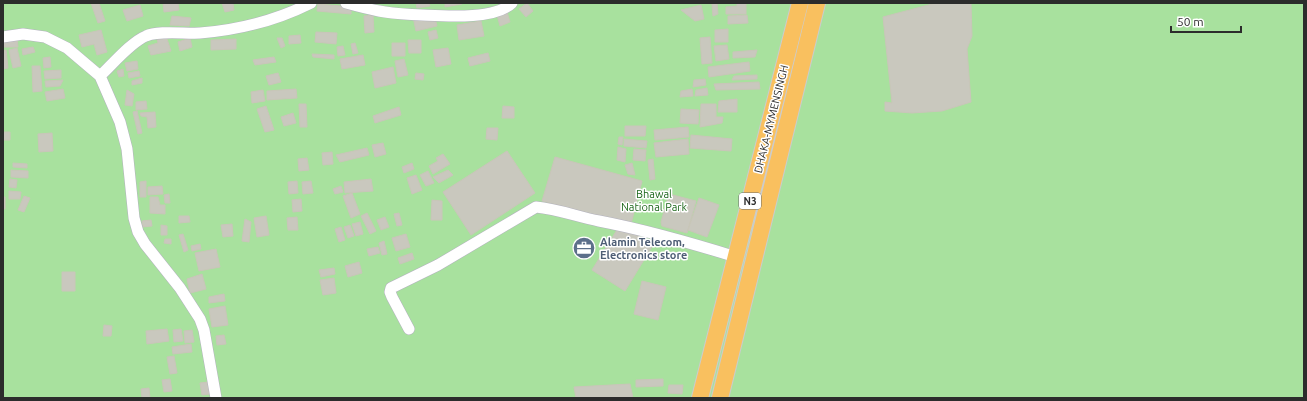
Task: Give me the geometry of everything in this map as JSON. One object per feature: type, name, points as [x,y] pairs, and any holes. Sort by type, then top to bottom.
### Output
[{"type":"highway","name":"DHAKA-MYMENSINGH","points":[[700,398],[800,3]]},
{"type":"highway","name":"DHAKA-MYMENSINGH","points":[[720,398],[817,3]]},
{"type":"street","points":[[100,76],[136,42],[146,35],[221,31],[285,15],[311,3]]},
{"type":"street","points":[[346,3],[398,14],[449,17],[488,13],[501,9],[512,3]]},
{"type":"street","points":[[3,37],[23,34],[45,37],[67,48],[100,76],[120,122],[127,149],[134,218],[138,232],[145,244],[180,288],[200,319],[204,330],[216,398]]},
{"type":"street","points":[[409,329],[392,297],[390,292],[391,288],[438,265],[536,207],[551,208],[598,221],[620,224],[736,257]]},
{"type":"green space","name":"Bhawal National Park","points":[[3,3],[1304,3],[1304,398],[3,398]]},
{"type":"building","points":[[91,3],[99,3],[105,21],[98,23]]},
{"type":"building","points":[[163,3],[178,3],[179,10],[164,12]]},
{"type":"building","points":[[222,3],[233,3],[234,10],[225,12]]},
{"type":"building","points":[[416,3],[429,3],[430,6],[417,8]]},
{"type":"building","points":[[445,3],[461,3],[462,4],[445,7]]},
{"type":"building","points":[[527,3],[533,11],[526,17],[519,9]]},
{"type":"building","points":[[717,3],[718,14],[713,16],[712,4]]},
{"type":"building","points":[[737,3],[746,3],[746,14],[726,14],[726,7],[737,6]]},
{"type":"building","points":[[936,3],[971,3],[972,36],[967,49],[971,102],[942,111],[912,113],[885,111],[885,102],[892,103],[883,17]]},
{"type":"building","points":[[318,4],[351,7],[351,14],[317,11]]},
{"type":"building","points":[[140,5],[143,16],[127,21],[123,10]]},
{"type":"building","points":[[701,5],[704,19],[695,21],[681,10]]},
{"type":"building","points":[[507,12],[510,22],[500,26],[497,15]]},
{"type":"building","points":[[373,15],[374,32],[365,33],[364,16]]},
{"type":"building","points":[[421,15],[422,21],[435,18],[437,26],[416,31],[413,17]]},
{"type":"building","points":[[747,15],[748,23],[728,24],[728,16]]},
{"type":"building","points":[[172,16],[191,18],[189,26],[170,25]]},
{"type":"building","points":[[481,21],[484,36],[459,40],[457,25]]},
{"type":"building","points":[[728,29],[728,42],[715,42],[715,30]]},
{"type":"building","points":[[101,30],[107,52],[97,55],[94,44],[82,47],[79,35]]},
{"type":"building","points":[[436,30],[438,38],[430,40],[428,32]]},
{"type":"building","points":[[316,32],[337,33],[336,44],[315,42]]},
{"type":"building","points":[[300,35],[301,43],[289,44],[289,36]]},
{"type":"building","points":[[166,36],[171,51],[151,55],[148,46],[158,43],[157,38]]},
{"type":"building","points":[[710,37],[712,63],[702,64],[700,38]]},
{"type":"building","points":[[190,38],[192,47],[180,51],[178,42]]},
{"type":"building","points":[[277,38],[282,38],[285,46],[281,48]]},
{"type":"building","points":[[3,39],[17,39],[18,47],[3,47]]},
{"type":"building","points":[[236,39],[236,49],[211,50],[211,40]]},
{"type":"building","points":[[408,40],[421,40],[421,53],[409,53]]},
{"type":"building","points":[[355,43],[358,53],[353,54],[351,44]]},
{"type":"building","points":[[392,43],[405,43],[405,56],[392,56]]},
{"type":"building","points":[[727,45],[729,59],[716,61],[714,46]]},
{"type":"building","points":[[343,46],[345,55],[338,56],[337,47]]},
{"type":"building","points":[[33,47],[35,52],[23,55],[22,49]]},
{"type":"building","points":[[17,48],[21,66],[13,68],[9,50]]},
{"type":"building","points":[[448,48],[451,64],[436,67],[433,50]]},
{"type":"building","points":[[6,50],[8,68],[3,69],[3,51]]},
{"type":"building","points":[[757,50],[755,57],[733,58],[733,52]]},
{"type":"building","points":[[488,53],[490,61],[470,66],[468,58]]},
{"type":"building","points":[[312,54],[334,55],[334,59],[313,57]]},
{"type":"building","points":[[363,55],[365,65],[342,69],[340,59]]},
{"type":"building","points":[[50,57],[51,67],[44,68],[43,58]]},
{"type":"building","points":[[274,57],[276,62],[255,65],[253,60]]},
{"type":"building","points":[[404,59],[408,75],[398,77],[395,61]]},
{"type":"building","points":[[137,61],[138,69],[127,71],[125,63]]},
{"type":"building","points":[[749,62],[750,71],[709,77],[708,67]]},
{"type":"building","points":[[32,66],[40,66],[42,91],[33,92]]},
{"type":"building","points":[[393,67],[396,83],[375,88],[372,72]]},
{"type":"building","points":[[123,69],[124,76],[119,77],[117,71]]},
{"type":"building","points":[[61,70],[61,78],[45,79],[44,71]]},
{"type":"building","points":[[139,71],[140,76],[129,78],[128,73]]},
{"type":"building","points":[[278,73],[281,82],[269,85],[266,76]]},
{"type":"building","points":[[416,73],[424,74],[423,80],[415,79]]},
{"type":"building","points":[[757,75],[757,79],[732,80],[734,76]]},
{"type":"building","points":[[142,78],[142,83],[132,85],[132,81]]},
{"type":"building","points":[[705,79],[706,85],[693,87],[694,80]]},
{"type":"building","points":[[63,80],[60,86],[46,87],[45,81]]},
{"type":"building","points":[[759,82],[760,89],[716,90],[714,84]]},
{"type":"building","points":[[707,88],[708,95],[695,96],[696,90]]},
{"type":"building","points":[[63,89],[65,98],[47,101],[45,92]]},
{"type":"building","points":[[296,89],[297,98],[267,100],[267,91]]},
{"type":"building","points":[[692,89],[693,96],[680,97],[681,91]]},
{"type":"building","points":[[127,90],[134,94],[132,106],[125,105]]},
{"type":"building","points":[[263,90],[265,101],[252,103],[251,92]]},
{"type":"building","points":[[737,99],[737,112],[718,112],[719,101]]},
{"type":"building","points":[[146,101],[147,109],[136,110],[136,102]]},
{"type":"building","points":[[299,104],[306,104],[307,127],[300,127]]},
{"type":"building","points":[[701,104],[716,104],[716,117],[723,117],[722,123],[700,127]]},
{"type":"building","points":[[266,106],[274,130],[265,132],[257,109]]},
{"type":"building","points":[[503,106],[514,107],[514,118],[502,118]]},
{"type":"building","points":[[399,107],[401,115],[375,123],[373,116]]},
{"type":"building","points":[[681,109],[699,110],[698,124],[680,123]]},
{"type":"building","points":[[137,111],[142,133],[138,134],[133,112]]},
{"type":"building","points":[[155,112],[156,127],[148,128],[147,117],[141,116],[140,113]]},
{"type":"building","points":[[293,113],[296,123],[284,126],[281,117]]},
{"type":"building","points":[[625,126],[646,126],[645,136],[625,136]]},
{"type":"building","points":[[688,127],[689,137],[655,140],[654,130]]},
{"type":"building","points":[[487,128],[498,128],[497,140],[486,139]]},
{"type":"building","points":[[3,132],[10,132],[10,140],[3,140]]},
{"type":"building","points":[[52,133],[53,151],[39,152],[38,134]]},
{"type":"building","points":[[691,135],[732,139],[731,151],[690,148]]},
{"type":"building","points":[[619,137],[623,137],[622,145],[618,144]]},
{"type":"building","points":[[624,139],[647,141],[646,148],[624,146]]},
{"type":"building","points":[[688,139],[689,154],[656,157],[654,143]]},
{"type":"building","points":[[383,143],[386,154],[375,157],[372,145]]},
{"type":"building","points":[[618,147],[626,149],[625,162],[617,160]]},
{"type":"building","points":[[367,148],[369,155],[340,162],[336,155]]},
{"type":"building","points":[[634,149],[646,150],[645,161],[633,160]]},
{"type":"building","points":[[507,151],[535,193],[471,235],[443,192]]},
{"type":"building","points":[[332,152],[333,164],[323,165],[322,153]]},
{"type":"building","points":[[443,154],[450,164],[433,174],[429,166],[438,161],[436,158]]},
{"type":"building","points":[[555,157],[642,181],[631,224],[542,201]]},
{"type":"building","points":[[307,158],[309,170],[299,171],[298,159]]},
{"type":"building","points":[[653,159],[655,179],[650,180],[648,160]]},
{"type":"building","points":[[13,163],[27,164],[27,168],[13,167]]},
{"type":"building","points":[[412,163],[414,169],[404,173],[402,167]]},
{"type":"building","points":[[632,163],[635,175],[628,174],[625,165]]},
{"type":"building","points":[[11,170],[28,171],[28,178],[11,177]]},
{"type":"building","points":[[448,170],[453,175],[439,183],[433,177]]},
{"type":"building","points":[[428,171],[434,183],[426,186],[420,175]]},
{"type":"building","points":[[416,175],[422,190],[412,194],[407,178]]},
{"type":"building","points":[[10,179],[17,180],[16,188],[9,187]]},
{"type":"building","points":[[371,179],[373,191],[345,193],[344,182]]},
{"type":"building","points":[[146,181],[146,197],[140,197],[140,182]]},
{"type":"building","points":[[297,181],[298,193],[289,194],[288,182]]},
{"type":"building","points":[[311,181],[313,193],[303,194],[302,182]]},
{"type":"building","points":[[162,186],[163,194],[148,195],[148,187]]},
{"type":"building","points":[[341,186],[343,192],[335,194],[333,189]]},
{"type":"building","points":[[9,191],[21,192],[20,199],[9,199]]},
{"type":"building","points":[[352,193],[360,214],[351,218],[343,196]]},
{"type":"building","points":[[169,194],[170,203],[165,203],[164,195]]},
{"type":"building","points":[[669,194],[696,201],[687,233],[662,226],[661,222]]},
{"type":"building","points":[[24,196],[30,198],[24,212],[18,210]]},
{"type":"building","points":[[3,197],[5,197],[5,209],[3,208]]},
{"type":"building","points":[[150,197],[158,197],[160,205],[165,205],[165,214],[150,213]]},
{"type":"building","points":[[699,198],[719,205],[707,237],[688,230]]},
{"type":"building","points":[[301,199],[302,211],[293,212],[292,200]]},
{"type":"building","points":[[432,200],[442,201],[442,220],[431,220]]},
{"type":"building","points":[[367,213],[376,231],[370,234],[361,216]]},
{"type":"building","points":[[399,213],[402,225],[397,226],[394,214]]},
{"type":"building","points":[[179,216],[189,216],[190,222],[179,223]]},
{"type":"building","points":[[266,216],[269,235],[257,237],[254,218]]},
{"type":"building","points":[[297,217],[298,230],[288,230],[287,218]]},
{"type":"building","points":[[385,217],[389,227],[381,230],[377,220]]},
{"type":"building","points":[[245,219],[251,222],[249,242],[242,241]]},
{"type":"building","points":[[151,220],[152,226],[143,227],[142,221]]},
{"type":"building","points":[[360,222],[363,234],[356,236],[352,224]]},
{"type":"building","points":[[232,224],[233,236],[223,237],[221,225]]},
{"type":"building","points":[[161,225],[167,226],[167,235],[161,235]]},
{"type":"building","points":[[350,225],[354,236],[348,238],[344,227]]},
{"type":"building","points":[[620,225],[653,245],[625,291],[592,270]]},
{"type":"building","points":[[341,227],[345,240],[339,242],[335,229]]},
{"type":"building","points":[[183,234],[188,250],[184,252],[179,235]]},
{"type":"building","points":[[406,234],[410,247],[396,251],[392,238]]},
{"type":"building","points":[[165,239],[171,239],[171,244],[164,243]]},
{"type":"building","points":[[384,241],[387,254],[382,255],[379,243]]},
{"type":"building","points":[[200,244],[201,249],[192,251],[191,246]]},
{"type":"building","points":[[378,247],[380,253],[369,256],[367,249]]},
{"type":"building","points":[[216,249],[220,267],[199,271],[195,253]]},
{"type":"building","points":[[412,253],[414,259],[400,264],[398,258]]},
{"type":"building","points":[[359,262],[362,273],[348,277],[345,266]]},
{"type":"building","points":[[334,268],[335,274],[321,277],[319,270]]},
{"type":"building","points":[[62,272],[75,272],[75,291],[62,291]]},
{"type":"building","points":[[202,274],[206,289],[190,293],[187,279]]},
{"type":"building","points":[[334,278],[336,293],[323,295],[320,280]]},
{"type":"building","points":[[642,281],[666,287],[658,320],[634,314]]},
{"type":"building","points":[[224,294],[225,301],[209,303],[209,297]]},
{"type":"building","points":[[225,306],[228,325],[212,327],[209,309]]},
{"type":"building","points":[[104,325],[112,326],[111,336],[103,336]]},
{"type":"building","points":[[167,329],[169,341],[147,344],[146,331]]},
{"type":"building","points":[[181,329],[183,341],[174,342],[173,330]]},
{"type":"building","points":[[192,330],[194,342],[185,343],[184,331]]},
{"type":"building","points":[[224,335],[226,344],[217,345],[216,336]]},
{"type":"building","points":[[191,344],[192,352],[173,354],[172,347]]},
{"type":"building","points":[[174,356],[177,373],[170,374],[167,357]]},
{"type":"building","points":[[170,379],[172,391],[164,392],[162,380]]},
{"type":"building","points":[[663,379],[663,386],[636,387],[636,380]]},
{"type":"building","points":[[208,382],[210,394],[202,395],[200,383]]},
{"type":"building","points":[[630,384],[633,398],[576,398],[574,387]]},
{"type":"building","points":[[669,385],[683,385],[682,394],[668,393]]},
{"type":"building","points":[[149,388],[150,398],[142,398],[141,389]]},
{"type":"place","name":"Alamin Telecom, Electronics store","points":[[584,248]]}]
